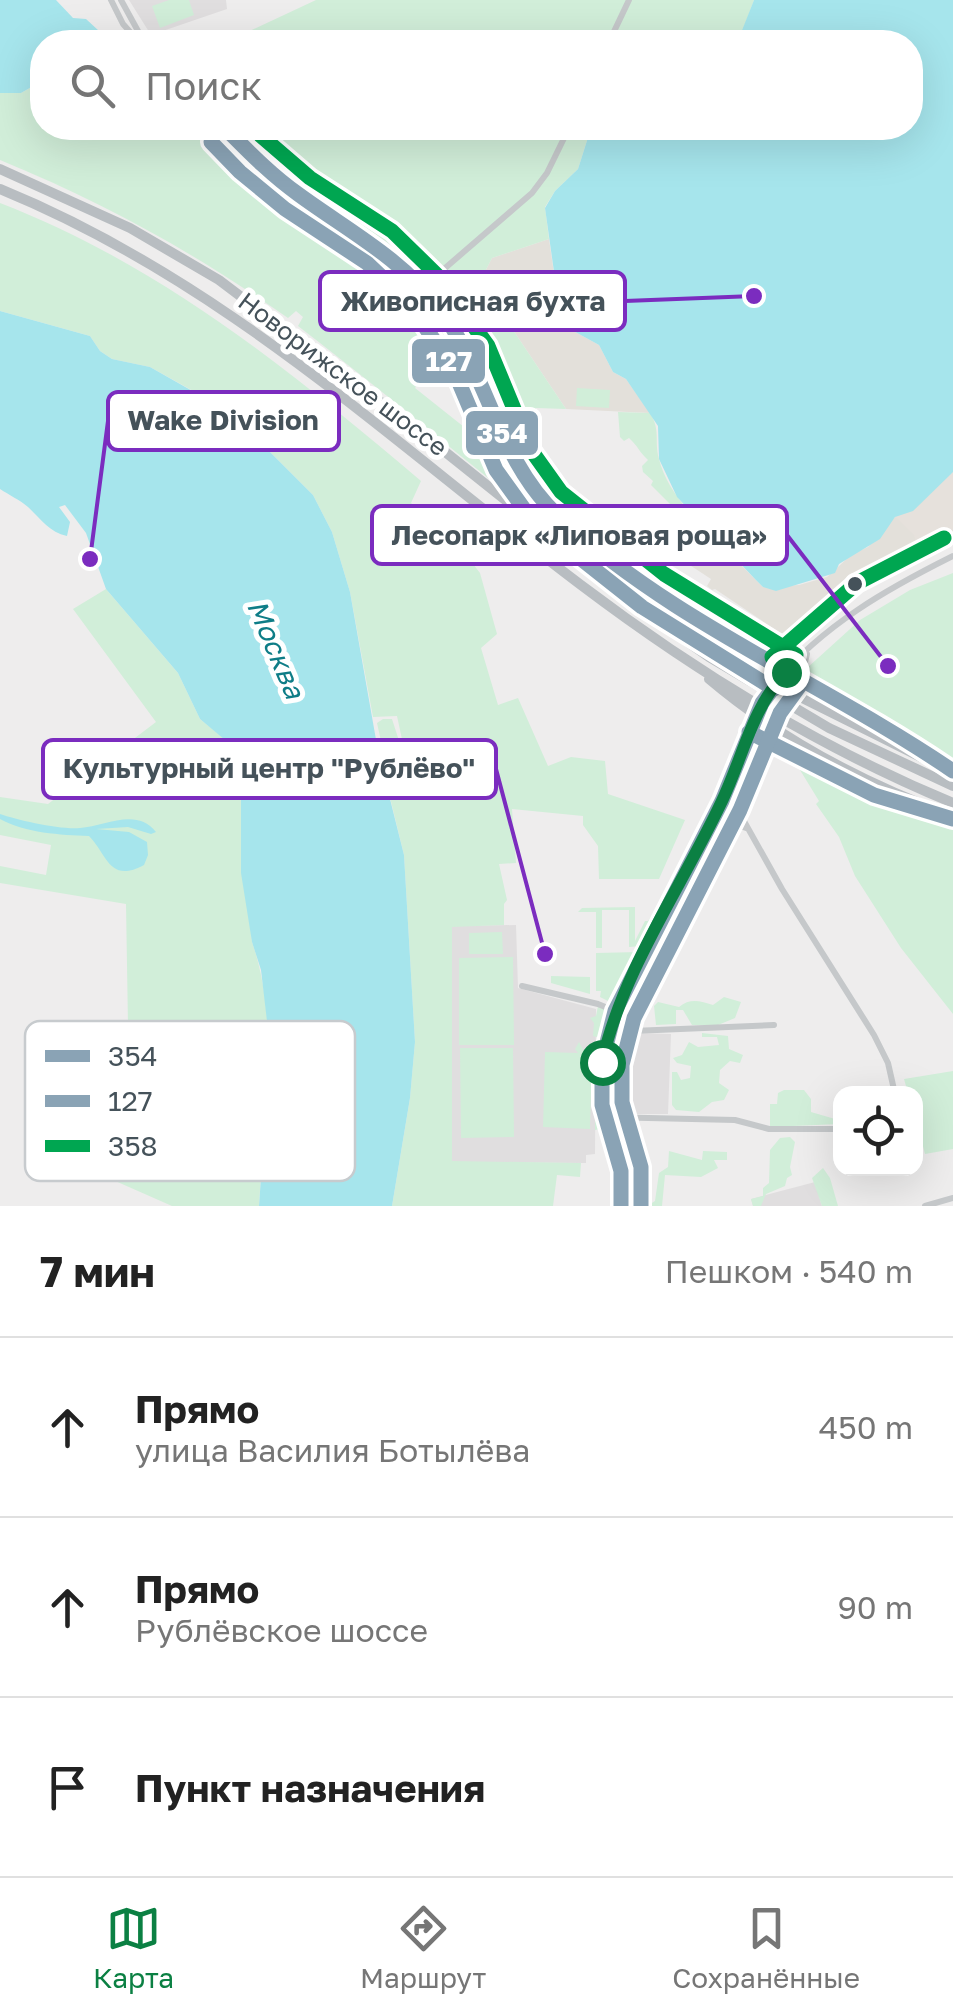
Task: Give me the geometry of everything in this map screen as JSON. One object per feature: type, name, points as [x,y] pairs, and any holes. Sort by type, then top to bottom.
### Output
[{"type":"highway","name":"Новорижское шоссе","points":[[0,169],[130,228],[219,280],[398,415],[592,572],[689,643],[724,666],[795,699],[872,750],[953,786]]},
{"type":"highway","name":"Новорижское шоссе","points":[[0,189],[112,240],[206,297],[401,442],[579,584],[776,722],[953,803]]},
{"type":"highway","points":[[689,643],[752,677]]},
{"type":"highway","points":[[682,656],[739,698]]},
{"type":"highway","points":[[795,699],[953,772]]},
{"type":"highway","points":[[776,722],[828,760],[953,818]]},
{"type":"street","points":[[111,0],[130,30]]},
{"type":"street","points":[[121,0],[136,30]]},
{"type":"street","points":[[615,30],[629,0]]},
{"type":"street","points":[[237,140],[298,194],[380,247],[422,288],[470,356],[512,460],[540,498],[653,590],[786,672],[910,741],[953,772]]},
{"type":"street","points":[[422,288],[532,193],[547,174],[563,140]]},
{"type":"street","points":[[621,1206],[620,1166],[605,1117],[602,1062],[609,1032],[730,784],[762,703],[786,672],[868,600],[953,556]]},
{"type":"street","points":[[810,649],[803,670],[810,684]]},
{"type":"street","points":[[749,732],[862,788],[919,811],[953,818]]},
{"type":"street","points":[[730,784],[735,805],[748,828],[874,1035],[888,1063],[893,1086]]},
{"type":"street","points":[[722,801],[735,805]]},
{"type":"street","points":[[711,824],[727,822],[748,828]]},
{"type":"street","points":[[522,986],[616,1011]]},
{"type":"street","points":[[609,1032],[774,1025]]},
{"type":"street","points":[[605,1117],[735,1120],[769,1129],[833,1129]]},
{"type":"street","points":[[926,1206],[953,1198]]},
{"type":"shaded area","points":[[129,0],[226,0],[227,9],[166,30],[148,30]]},
{"type":"shaded area","points":[[549,239],[557,294],[552,302],[559,323],[599,345],[613,372],[626,379],[650,413],[566,409],[513,330],[460,326],[453,315],[470,301],[492,258]]},
{"type":"shaded area","points":[[953,472],[953,544],[897,565],[795,643],[712,590],[707,586],[711,579],[682,560],[709,531],[763,587],[799,585],[827,577],[851,555],[868,547],[895,517]]},
{"type":"shaded area","points":[[516,925],[518,988],[596,1009],[595,1154],[586,1155],[586,1163],[452,1162],[452,926]]},
{"type":"shaded area","points":[[633,1033],[671,1034],[668,1114],[627,1114]]},
{"type":"shaded area","points":[[815,1182],[822,1206],[753,1206],[751,1199]]},
{"type":"green space","points":[[169,0],[189,0],[194,15],[160,28],[152,6]]},
{"type":"green space","points":[[316,0],[754,0],[743,30],[252,30]]},
{"type":"green space","points":[[30,88],[30,140],[216,140],[237,155],[256,180],[377,258],[426,312],[428,325],[441,323],[464,360],[442,368],[433,363],[415,388],[493,450],[542,505],[622,572],[690,619],[687,623],[679,618],[676,622],[532,513],[298,326],[303,317],[296,311],[288,318],[148,231],[0,160],[0,93],[21,93]]},
{"type":"green space","points":[[252,140],[587,140],[578,169],[545,207],[549,239],[492,258],[470,301],[453,315],[397,249],[290,177]]},
{"type":"green space","points":[[0,203],[115,257],[170,289],[273,361],[421,481],[411,503],[463,551],[480,573],[497,634],[481,648],[498,705],[518,698],[548,766],[571,757],[605,761],[608,794],[685,820],[659,879],[599,879],[598,846],[583,825],[583,816],[512,809],[516,863],[499,864],[507,900],[504,925],[452,927],[452,1161],[581,1163],[580,1177],[557,1175],[553,1206],[392,1206],[415,1042],[404,855],[386,781],[404,780],[409,772],[397,716],[373,717],[350,592],[332,532],[313,495],[248,430],[204,397],[150,367],[112,359],[100,351],[90,336],[0,311]],"holes":[[[291,408],[310,426],[298,438],[279,420]]]},
{"type":"green space","points":[[460,326],[513,330],[566,409],[536,408],[536,437],[518,456],[480,359]]},
{"type":"green space","points":[[577,388],[610,390],[609,408],[576,406]]},
{"type":"green space","points":[[618,412],[650,413],[653,419],[664,474],[692,515],[681,523],[674,536],[663,528],[664,520],[673,521],[680,514],[643,472],[642,466],[648,460],[629,438],[624,441],[620,437]]},
{"type":"green space","points":[[953,573],[953,766],[919,740],[816,681],[807,668],[860,620],[910,590]]},
{"type":"green space","points":[[106,589],[178,673],[200,719],[232,745],[238,763],[252,942],[267,1021],[128,1021],[126,904],[0,883],[0,866],[46,875],[51,845],[0,835],[0,797],[48,804],[156,722],[73,609]]},
{"type":"green space","points":[[392,719],[402,750],[389,755],[383,750],[377,723]]},
{"type":"green space","points":[[807,768],[953,830],[953,1014],[901,948],[855,876],[839,837],[816,804],[819,801],[800,770]]},
{"type":"green space","points":[[676,896],[681,898],[628,1014],[640,1015],[643,1022],[625,1023],[623,1028],[614,1026],[616,1016]]},
{"type":"green space","points":[[659,906],[662,908],[643,946],[629,947],[629,910],[602,910],[602,948],[596,948],[596,912],[578,912],[582,908],[635,907],[635,941],[645,921]]},
{"type":"green space","points":[[502,932],[503,954],[469,954],[469,933]]},
{"type":"green space","points":[[639,952],[612,1003],[600,997],[601,991],[596,991],[596,953]]},
{"type":"green space","points":[[513,957],[514,1045],[459,1045],[459,958]]},
{"type":"green space","points":[[551,976],[590,977],[590,994],[551,983]]},
{"type":"green space","points":[[724,997],[741,1002],[735,1018],[718,1025],[692,1025],[683,1010],[676,1010],[676,1024],[656,1025],[654,1006],[658,1002],[679,1007],[691,1001],[713,1005]]},
{"type":"green space","points":[[598,1006],[613,1012],[605,1039],[593,1036],[594,1023],[590,1018],[596,1016]]},
{"type":"green space","points":[[702,1033],[728,1036],[729,1049],[743,1055],[740,1063],[730,1061],[720,1070],[719,1083],[729,1090],[724,1100],[712,1102],[699,1112],[676,1110],[672,1105],[672,1072],[677,1072],[681,1080],[690,1078],[691,1066],[673,1058],[682,1055],[689,1042],[698,1047],[719,1045],[717,1037],[702,1037]]},
{"type":"green space","points":[[579,1042],[585,1053],[592,1053],[590,1129],[543,1127],[545,1052],[578,1053],[575,1049]]},
{"type":"green space","points":[[618,1042],[616,1047],[623,1049],[627,1057],[627,1114],[607,1113],[605,1105],[608,1051],[610,1043]]},
{"type":"green space","points":[[595,1047],[603,1049],[599,1111],[605,1128],[595,1130]]},
{"type":"green space","points":[[460,1048],[513,1048],[514,1137],[461,1138]]},
{"type":"green space","points":[[953,1071],[953,1149],[925,1154],[923,1086],[906,1086],[904,1079]]},
{"type":"green space","points":[[804,1090],[811,1099],[811,1112],[833,1118],[833,1124],[770,1127],[770,1104],[777,1104],[778,1093]]},
{"type":"green space","points":[[790,1137],[795,1142],[792,1175],[785,1186],[766,1194],[761,1206],[753,1206],[751,1199],[763,1196],[763,1188],[769,1183],[770,1150],[780,1138]]},
{"type":"green space","points":[[669,1151],[702,1160],[703,1151],[727,1152],[727,1160],[714,1160],[718,1168],[701,1177],[665,1175],[662,1206],[647,1206],[655,1201],[659,1173],[668,1167]]},
{"type":"green space","points":[[823,1168],[838,1206],[822,1206],[812,1178]]},
{"type":"green space","points":[[115,1181],[261,1181],[259,1206],[172,1206]]},
{"type":"sand","points":[[953,472],[953,541],[919,554],[914,535],[895,517],[913,511]]},
{"type":"water","points":[[0,0],[56,0],[73,18],[86,19],[98,30],[30,30],[30,88],[21,93],[0,93]]},
{"type":"water","points":[[754,0],[953,0],[953,472],[913,511],[895,517],[880,539],[839,564],[835,573],[776,591],[763,587],[677,497],[659,459],[658,426],[626,379],[613,372],[599,345],[559,323],[552,307],[557,293],[545,208],[555,191],[578,169],[587,140],[923,140],[923,30],[742,30]]},
{"type":"water","name":"Москва","points":[[0,311],[90,336],[100,351],[112,359],[150,367],[203,397],[248,430],[313,495],[332,532],[350,592],[378,751],[404,855],[415,1042],[392,1206],[259,1206],[261,1181],[355,1181],[355,1021],[267,1021],[241,873],[241,782],[231,745],[200,719],[178,673],[106,589],[86,533],[65,505],[59,507],[70,522],[67,536],[50,528],[25,504],[0,489]]},
{"type":"water","points":[[0,814],[72,828],[130,819],[156,832],[128,827],[96,829],[129,832],[147,842],[144,865],[123,871],[110,864],[89,836],[32,830],[0,819]]},
{"type":"transit line","name":"354","points":[[237,140],[278,179],[391,259],[424,290],[456,333],[521,469],[559,517],[651,589],[953,771]]},
{"type":"transit line","name":"358","points":[[266,140],[310,178],[392,231],[437,275],[488,346],[531,450],[561,492],[664,574],[796,655]]},
{"type":"transit line","name":"127","points":[[211,142],[285,209],[367,263],[407,301],[452,366],[496,470],[532,520],[642,607],[774,689]]},
{"type":"transit line","name":"358","points":[[772,657],[857,583],[944,538]]},
{"type":"transit line","name":"354","points":[[621,1206],[621,1171],[602,1105],[602,1062],[615,1011],[722,801],[762,703],[785,672]]},
{"type":"transit line","name":"127","points":[[641,1206],[641,1167],[622,1102],[622,1065],[634,1018],[740,810],[780,713],[801,684]]},
{"type":"transit line","name":"354","points":[[749,732],[874,795],[953,819]]},
{"type":"place","name":"Живописная бухта","points":[[754,296]]},
{"type":"place","name":"Wake Division","points":[[90,559]]},
{"type":"place","name":"Лесопарк «Липовая роща»","points":[[888,666]]},
{"type":"place","name":"Культурный центр \"Рублёво\"","points":[[545,954]]},
{"type":"route","points":[[602,1062],[616,1011],[722,801],[762,703],[786,672]]}]
